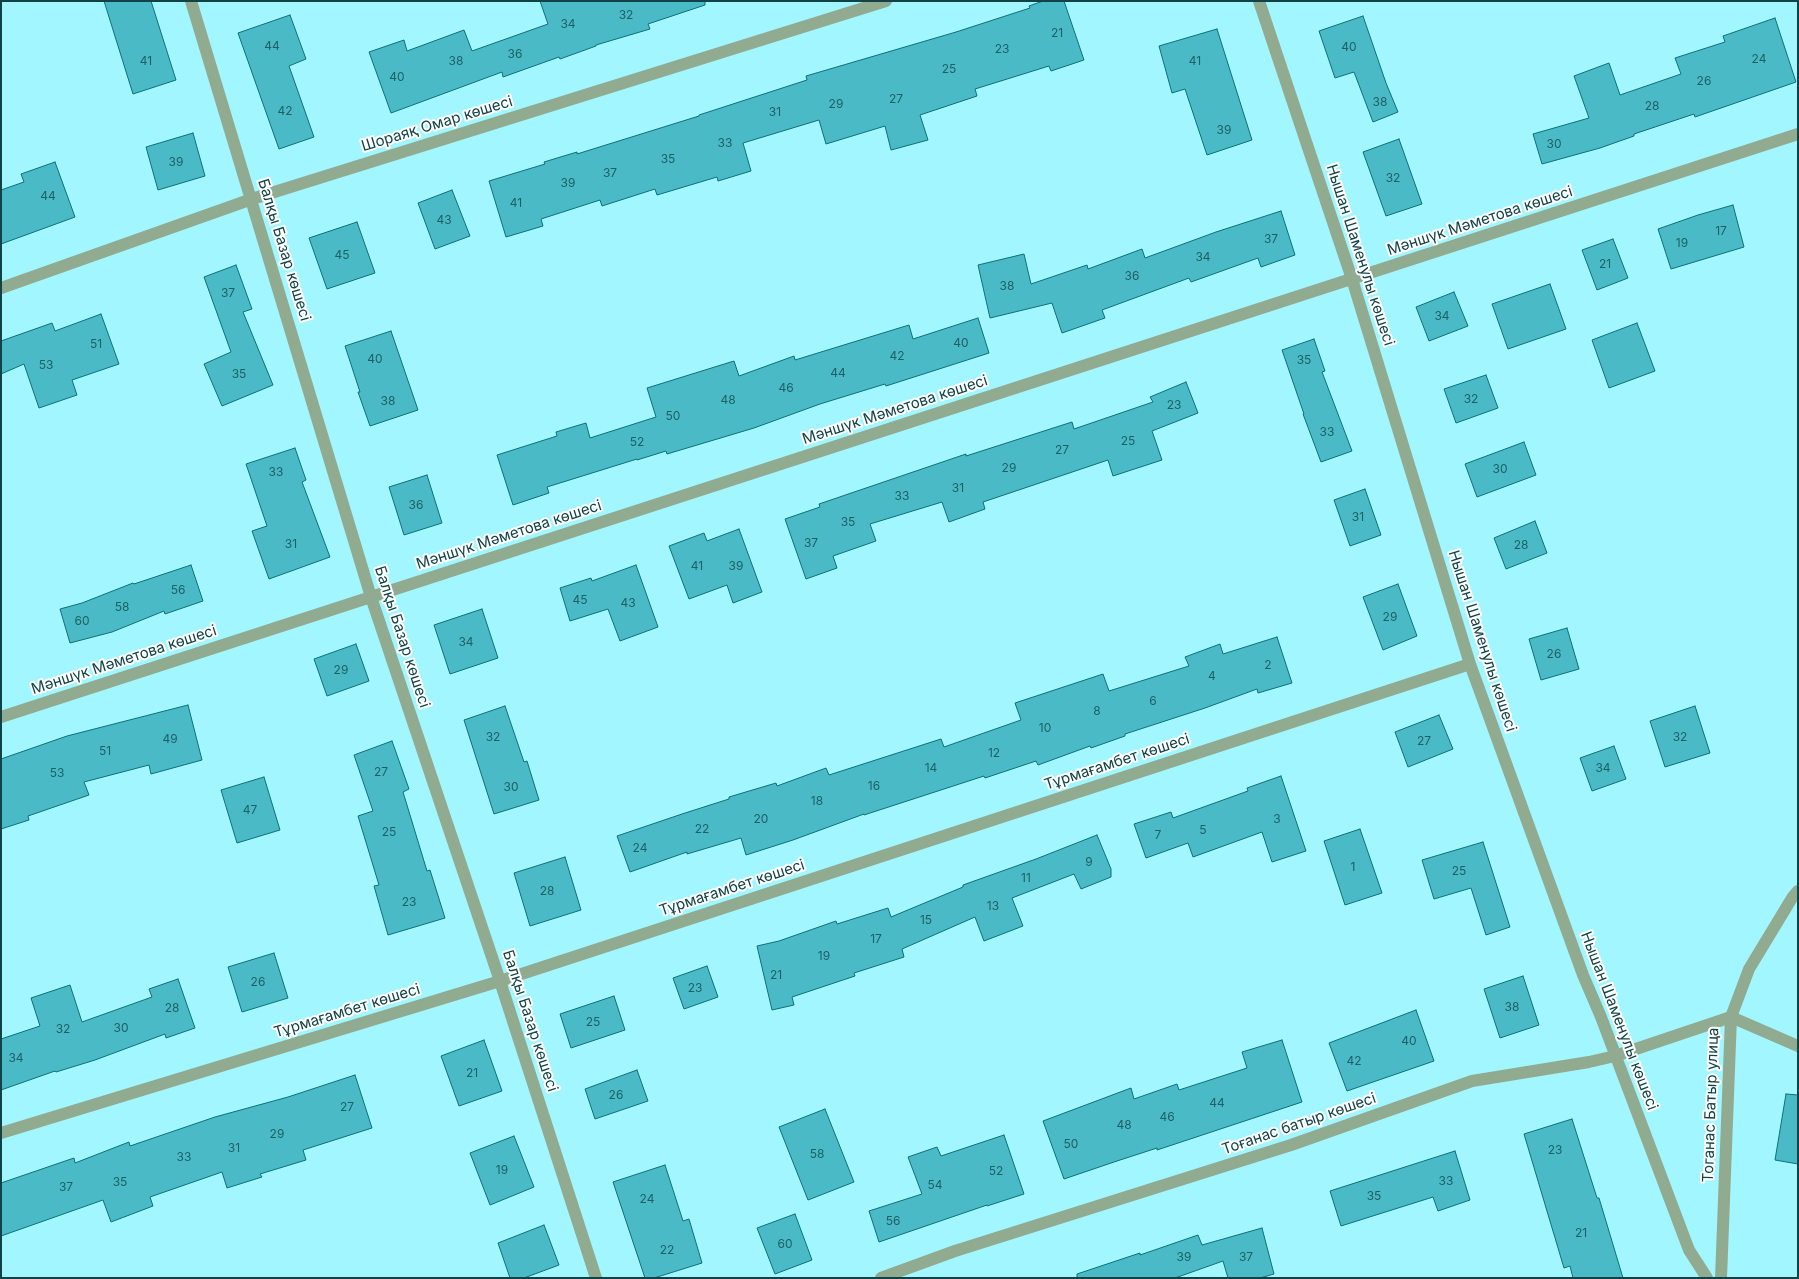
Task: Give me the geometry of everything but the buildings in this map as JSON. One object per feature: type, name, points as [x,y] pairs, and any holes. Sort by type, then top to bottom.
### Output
[{"type":"street","name":"Балқы Базар көшесі","points":[[191,1],[371,597],[500,981],[596,1278]]},
{"type":"street","name":"Шораяқ Омар көшесі","points":[[1,288],[252,199],[886,1]]},
{"type":"street","name":"Нышан Шаменулы көшесі","points":[[1260,1],[1352,279],[1470,664],[1583,975],[1601,1017],[1689,1250],[1708,1278]]},
{"type":"street","name":"Мәншүк Мәметова көшесі","points":[[1,717],[1798,134]]},
{"type":"street","name":"Тұрмағамбет көшесі","points":[[1,1133],[500,981],[1470,664]]},
{"type":"street","name":"Тоганас Батыр улица","points":[[1721,1278],[1731,1017],[1749,968],[1798,891]]},
{"type":"street","name":"Тоғанас батыр көшесі","points":[[881,1278],[956,1251],[1291,1145],[1472,1081],[1615,1056],[1731,1017]]},
{"type":"street","points":[[1731,1017],[1798,1046]]}]
